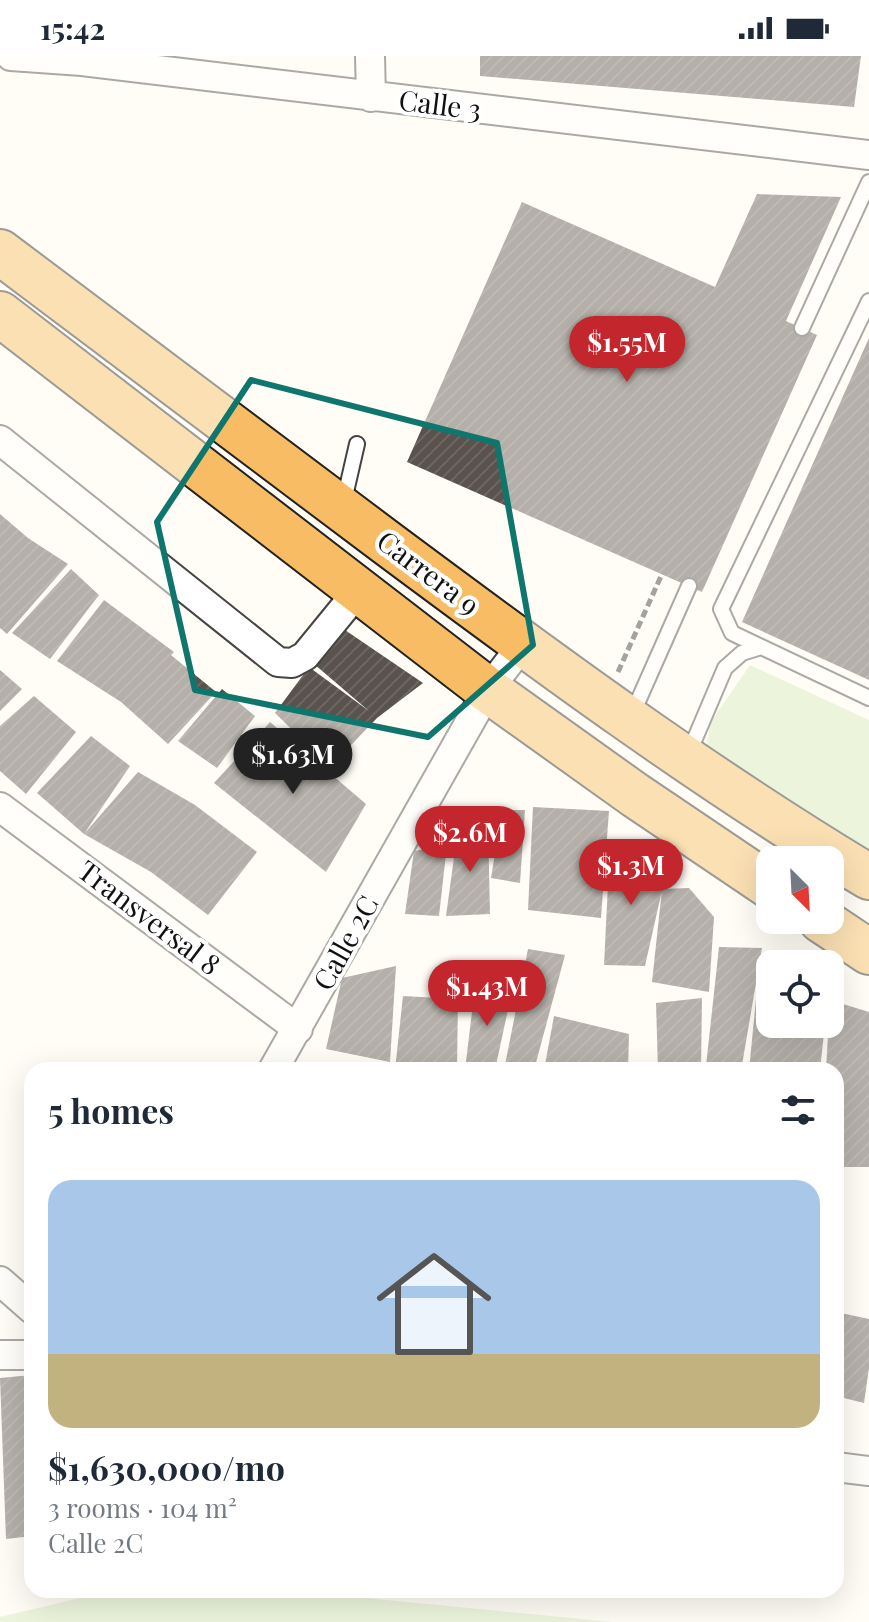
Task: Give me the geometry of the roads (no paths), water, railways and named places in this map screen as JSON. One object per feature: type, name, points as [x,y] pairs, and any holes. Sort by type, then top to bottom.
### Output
[{"type":"highway","name":"Carrera 9","points":[[0,252],[523,644],[687,759],[869,877]]},
{"type":"highway","name":"Carrera 9","points":[[0,314],[488,690],[756,877]]},
{"type":"highway","points":[[842,934],[869,952]]},
{"type":"street","name":"Calle 3","points":[[11,56],[82,59],[371,97],[869,155]]},
{"type":"street","points":[[370,56],[371,97]]},
{"type":"street","name":"Carrera 9","points":[[0,440],[278,662],[292,663],[305,656],[359,590]]},
{"type":"street","name":"Calle 2C","points":[[278,1062],[488,690],[523,644]]},
{"type":"street","name":"Transversal 8","points":[[0,807],[298,1029]]},
{"type":"street","points":[[0,1281],[24,1302]]},
{"type":"street","points":[[0,1355],[24,1355]]},
{"type":"street","points":[[844,1468],[869,1471]]},
{"type":"lane","points":[[802,328],[869,182]]},
{"type":"lane","points":[[869,301],[721,609],[732,633],[869,698]]},
{"type":"lane","points":[[342,509],[357,444]]},
{"type":"lane","points":[[630,719],[689,586]]},
{"type":"lane","points":[[687,759],[725,668],[742,653],[761,647]]}]
